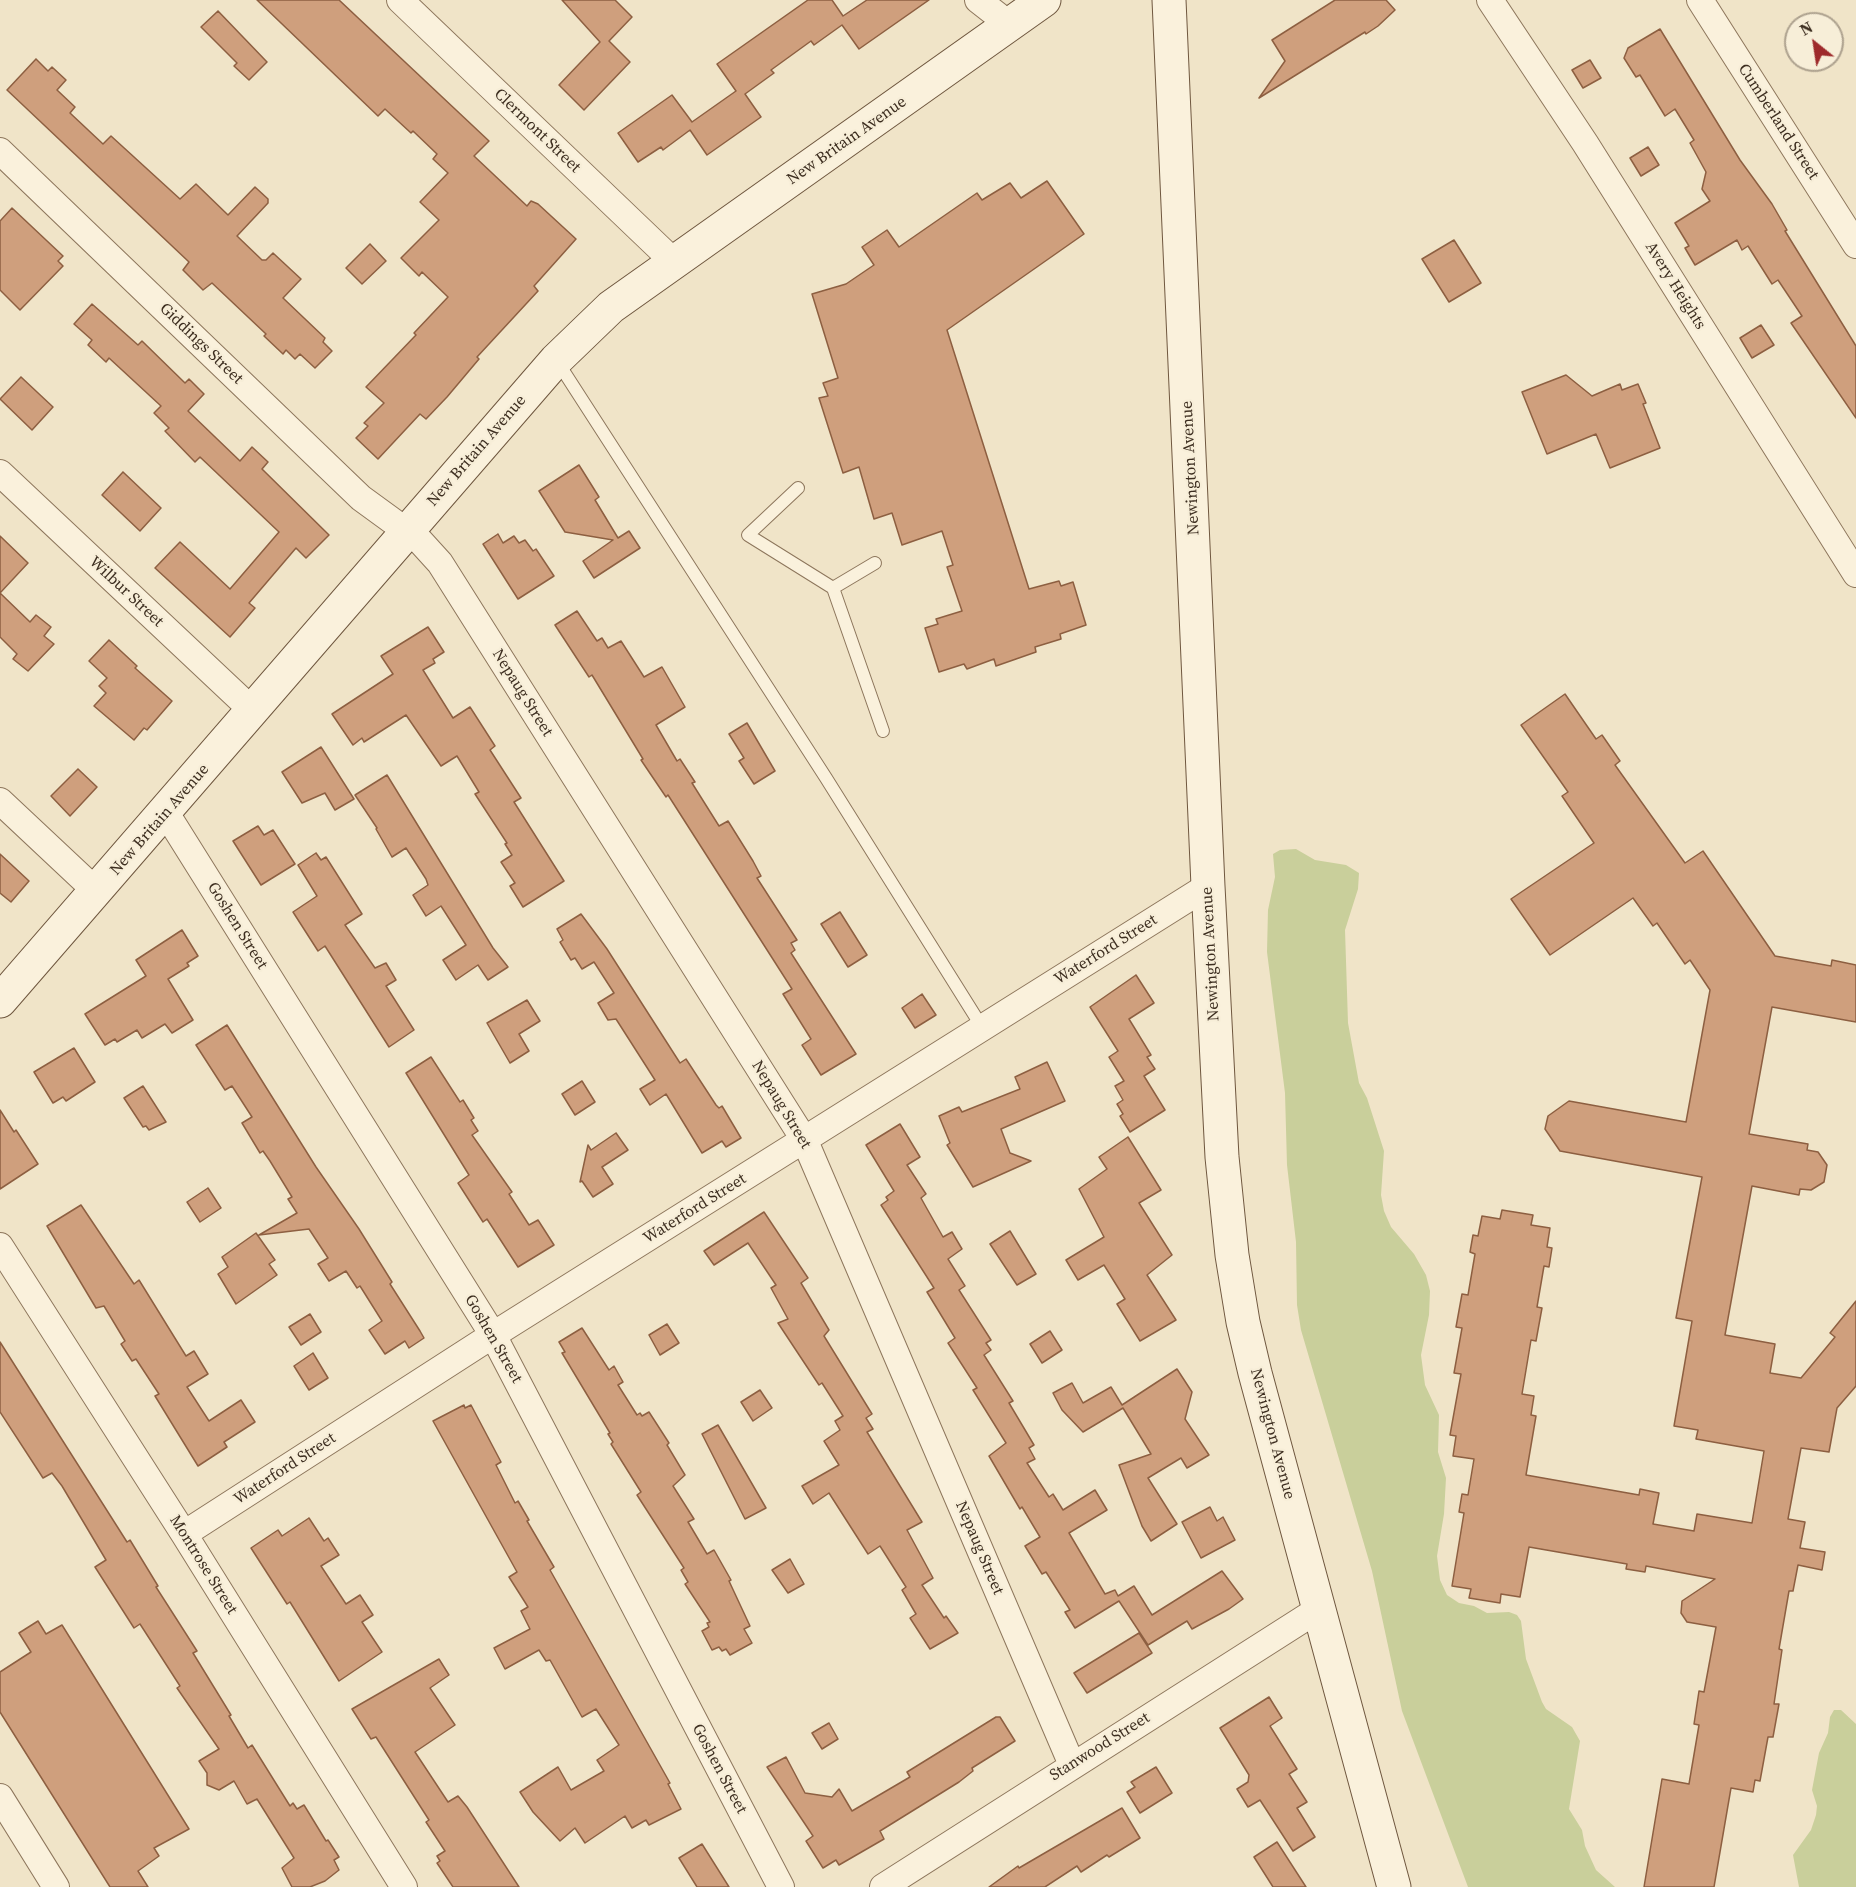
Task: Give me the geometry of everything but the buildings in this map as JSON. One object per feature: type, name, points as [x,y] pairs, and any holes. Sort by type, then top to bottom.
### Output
[{"type":"main road","name":"New Britain Avenue","points":[[0,1002],[556,360],[611,307],[1044,0]]},
{"type":"main road","name":"Newington Avenue","points":[[1169,0],[1208,886],[1222,1157],[1232,1255],[1243,1322],[1255,1372],[1394,1887]]},
{"type":"street","name":"Clermont Street","points":[[400,0],[674,262]]},
{"type":"street","points":[[978,0],[1010,25]]},
{"type":"street","name":"Avery Heights","points":[[1491,0],[1585,143],[1856,574]]},
{"type":"street","name":"Cumberland Street","points":[[1700,0],[1854,236]]},
{"type":"street","name":"Giddings Street","points":[[0,151],[361,498],[407,530]]},
{"type":"street","name":"Wilbur Street","points":[[0,473],[253,711]]},
{"type":"street","name":"Nepaug Street","points":[[407,530],[440,563],[805,1141],[1072,1765]]},
{"type":"street","points":[[0,801],[97,892]]},
{"type":"street","name":"Goshen Street","points":[[166,813],[493,1335],[781,1887]]},
{"type":"street","name":"Waterford Street","points":[[184,1534],[493,1335],[1208,886]]},
{"type":"street","name":"Montrose Street","points":[[1,1251],[184,1534],[404,1887]]},
{"type":"street","name":"Stanwood Street","points":[[883,1887],[1319,1609]]},
{"type":"street","points":[[0,1797],[56,1887]]},
{"type":"lane","points":[[556,360],[826,778],[982,1027]]},
{"type":"lane","points":[[798,488],[748,535],[832,588],[883,731]]},
{"type":"lane","points":[[832,588],[874,563]]},
{"type":"green space","points":[[1296,849],[1315,860],[1346,865],[1359,873],[1358,889],[1345,930],[1348,1023],[1359,1083],[1367,1098],[1384,1151],[1381,1195],[1384,1211],[1391,1227],[1414,1254],[1426,1275],[1430,1291],[1429,1315],[1421,1355],[1425,1385],[1439,1415],[1438,1452],[1446,1478],[1444,1514],[1437,1556],[1440,1580],[1447,1595],[1459,1603],[1474,1606],[1487,1613],[1509,1612],[1517,1615],[1521,1621],[1526,1659],[1542,1702],[1546,1709],[1572,1727],[1580,1741],[1569,1809],[1582,1830],[1585,1846],[1596,1870],[1615,1887],[1468,1887],[1402,1711],[1372,1571],[1301,1330],[1297,1305],[1296,1242],[1287,1165],[1285,1093],[1267,952],[1268,910],[1275,877],[1273,854],[1280,850]]},
{"type":"green space","points":[[1834,1710],[1841,1710],[1856,1724],[1856,1887],[1799,1887],[1793,1855],[1811,1830],[1816,1815],[1817,1806],[1812,1790],[1819,1753],[1828,1733],[1830,1717]]}]
